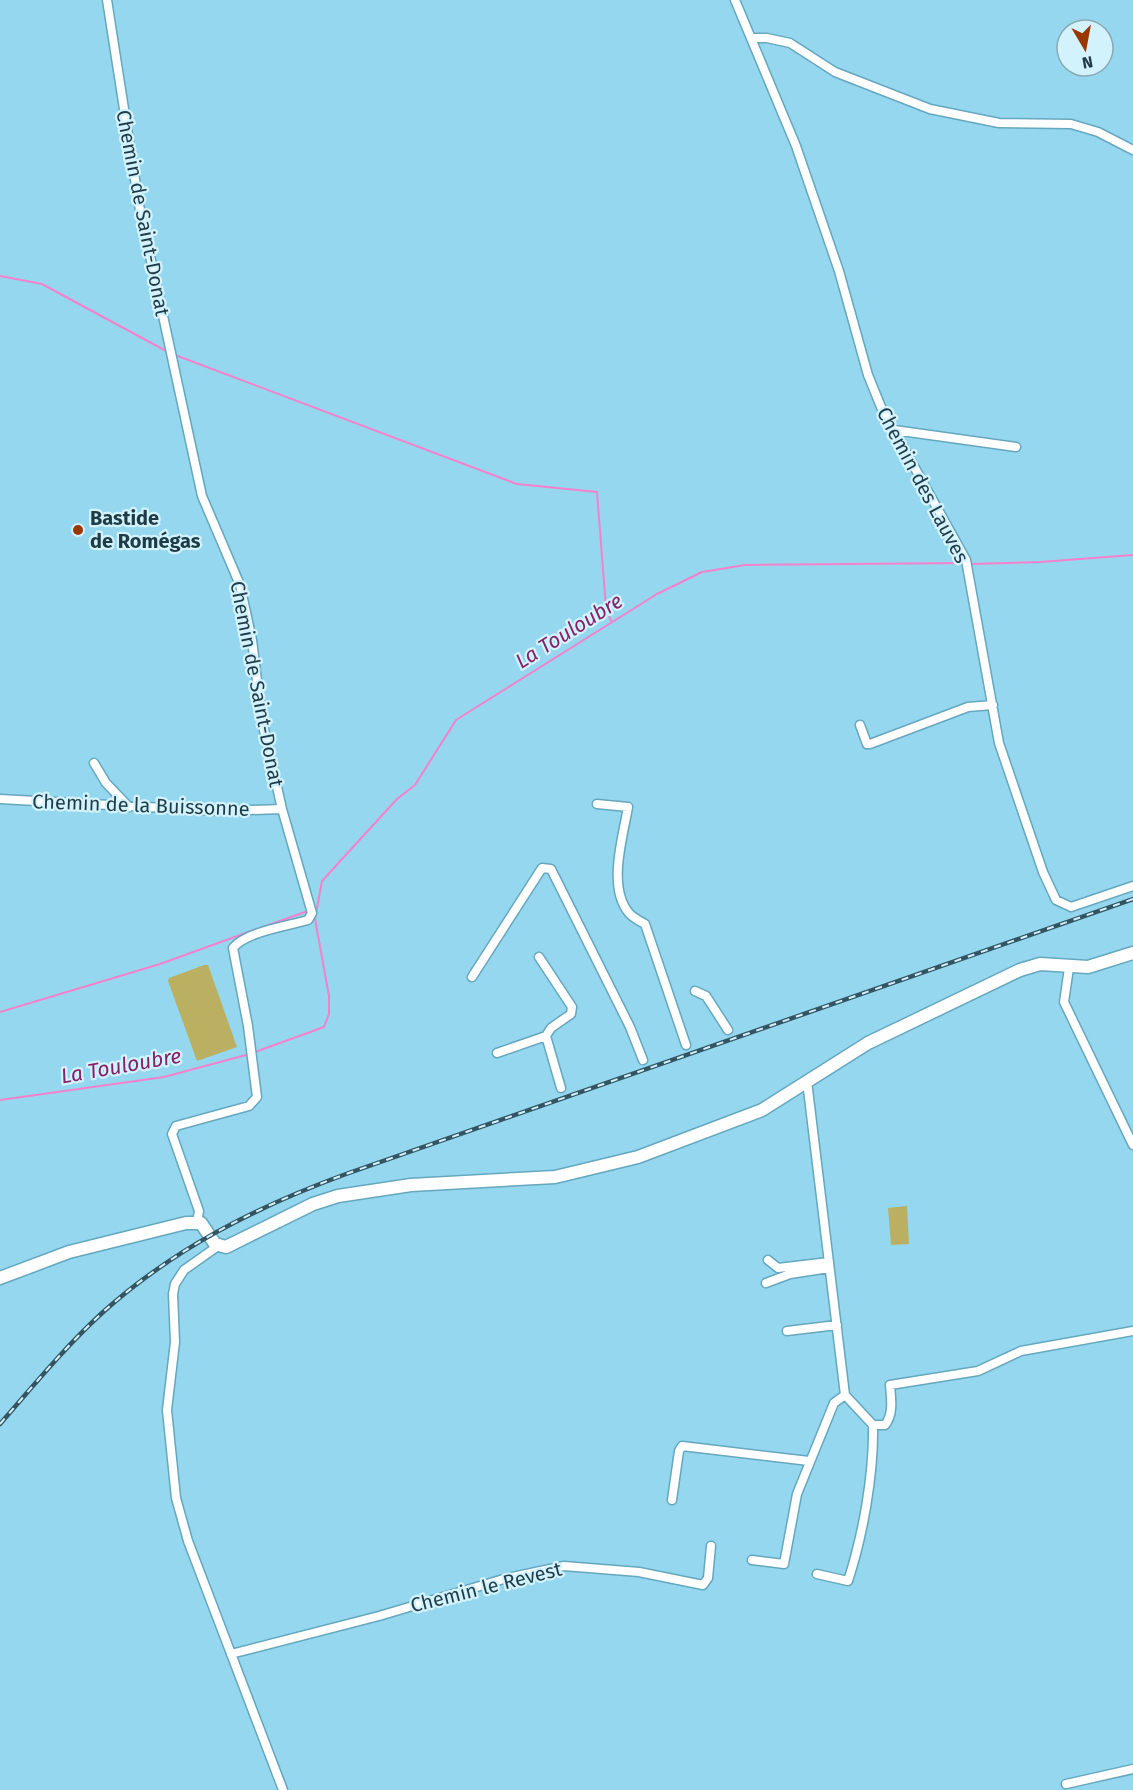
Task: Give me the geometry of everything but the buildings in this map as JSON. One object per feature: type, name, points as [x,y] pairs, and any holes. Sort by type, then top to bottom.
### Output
[{"type":"main road","points":[[0,1278],[69,1252],[198,1222],[218,1246],[225,1246],[306,1207],[338,1196],[403,1185],[546,1178],[619,1163],[746,1117],[868,1043],[1020,970],[1040,964],[1069,968],[1098,965],[1133,953]]},
{"type":"street","name":"Chemin de Saint-Donat","points":[[107,0],[139,205],[202,496],[240,585],[252,639],[262,721],[282,808],[312,913],[308,920],[250,936],[238,942],[233,948],[248,1026],[257,1098],[249,1106],[176,1126],[172,1134],[199,1211],[198,1222]]},
{"type":"street","name":"Chemin des Lauves","points":[[735,0],[785,118],[835,260],[868,375],[894,430],[967,564],[999,743],[1043,872],[1056,900],[1071,907],[1133,886]]},
{"type":"street","points":[[752,38],[767,38],[789,43],[835,72],[930,109],[964,118],[999,123],[1071,124],[1098,132],[1133,150]]},
{"type":"street","points":[[894,430],[1016,447]]},
{"type":"street","points":[[860,725],[867,744],[870,744],[968,707],[993,705]]},
{"type":"street","points":[[94,763],[129,807]]},
{"type":"street","name":"Chemin de la Buissonne","points":[[0,799],[219,811],[282,808]]},
{"type":"street","points":[[597,804],[628,807],[619,864],[619,888],[629,914],[645,924],[686,1045]]},
{"type":"street","points":[[471,976],[542,868],[551,869],[630,1027],[643,1060]]},
{"type":"street","points":[[497,1053],[546,1036],[551,1028],[571,1014],[572,1006],[539,957]]},
{"type":"street","points":[[1069,968],[1064,1002],[1133,1145]]},
{"type":"street","points":[[695,991],[706,996],[728,1030]]},
{"type":"street","points":[[546,1036],[561,1088]]},
{"type":"street","points":[[807,1082],[845,1395],[873,1425],[885,1425],[888,1421],[891,1411],[890,1385],[978,1371],[1021,1351],[1133,1331]]},
{"type":"street","points":[[218,1246],[184,1270],[175,1284],[175,1352],[167,1410],[182,1522],[283,1790]]},
{"type":"street","points":[[768,1260],[778,1268],[829,1265]]},
{"type":"street","points":[[766,1283],[790,1274],[829,1265]]},
{"type":"street","points":[[787,1332],[837,1325]]},
{"type":"street","points":[[752,1560],[784,1564],[797,1494],[834,1403],[845,1395]]},
{"type":"street","points":[[817,1574],[848,1581],[856,1555],[865,1502],[873,1425]]},
{"type":"street","points":[[672,1500],[679,1451],[682,1446],[810,1461]]},
{"type":"street","name":"Chemin le Revest","points":[[231,1654],[379,1616],[507,1578],[564,1566],[639,1572],[703,1586],[708,1578],[711,1546]]},
{"type":"street","points":[[1066,1784],[1133,1769]]},
{"type":"shaded area","points":[[208,965],[237,1047],[197,1061],[168,981],[169,978]]},
{"type":"shaded area","points":[[907,1206],[909,1244],[891,1245],[888,1208]]},
{"type":"waterway","points":[[0,276],[42,284],[168,352]]},
{"type":"waterway","points":[[175,355],[517,484],[597,492],[606,608],[611,621]]},
{"type":"waterway","name":"La Touloubre","points":[[970,564],[1040,562],[1133,555]]},
{"type":"waterway","name":"La Touloubre","points":[[255,1052],[324,1027],[329,1014],[329,996],[315,919],[322,881],[397,799],[415,785],[456,720],[657,594],[702,572],[745,565],[964,563]]},
{"type":"waterway","points":[[260,928],[308,911]]},
{"type":"waterway","points":[[0,1012],[160,964],[254,930]]},
{"type":"waterway","name":"La Touloubre","points":[[0,1100],[164,1077],[246,1055]]},
{"type":"railway","points":[[0,1424],[75,1339],[129,1290],[157,1269],[217,1232],[280,1201],[346,1174],[1133,899]]},
{"type":"place","name":"Bastide de Romégas","points":[[78,530]]}]
